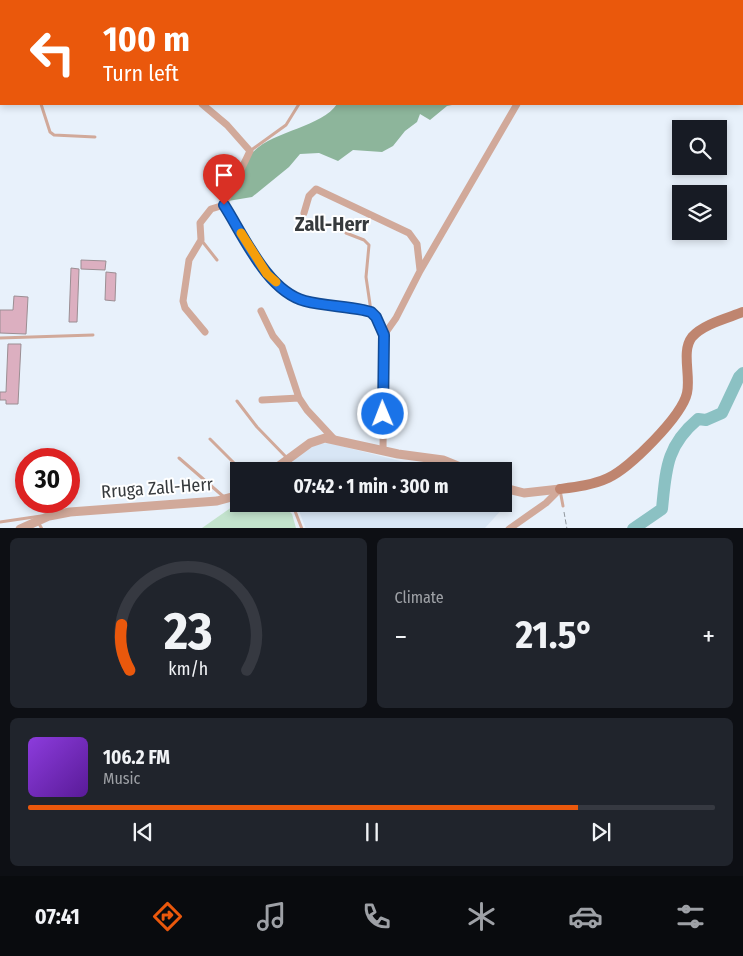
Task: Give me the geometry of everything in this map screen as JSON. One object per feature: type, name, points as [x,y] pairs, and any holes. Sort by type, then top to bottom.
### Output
[{"type":"main road","points":[[560,489],[598,482],[632,463],[675,416],[683,404],[688,386],[688,343],[694,336],[714,324],[743,312]]},
{"type":"street","points":[[203,105],[227,125],[250,151],[224,205],[212,209],[203,217],[200,223],[201,240],[189,260],[183,301],[185,308],[205,332]]},
{"type":"street","points":[[384,335],[516,105]]},
{"type":"street","points":[[304,213],[309,196],[316,189],[409,233],[417,244],[420,271]]},
{"type":"street","points":[[224,205],[258,261],[278,284],[307,301],[371,312],[376,317],[384,335],[383,451]]},
{"type":"street","points":[[261,311],[273,336],[282,347],[299,398],[307,410],[333,438]]},
{"type":"street","points":[[262,400],[299,398]]},
{"type":"street","points":[[284,462],[317,439],[333,438],[383,451],[448,462]]},
{"type":"street","points":[[512,490],[524,493],[560,489]]},
{"type":"street","points":[[509,528],[546,503],[560,489]]},
{"type":"street","name":"Rruga Zall-Herr","points":[[20,528],[40,525],[50,516],[88,510],[230,498]]},
{"type":"lane","points":[[42,105],[50,132],[54,135],[95,136]]},
{"type":"lane","points":[[250,151],[286,125],[298,105]]},
{"type":"lane","points":[[346,233],[364,240],[369,245],[366,277],[371,312]]},
{"type":"lane","points":[[201,240],[217,260]]},
{"type":"lane","points":[[0,338],[93,335]]},
{"type":"lane","points":[[237,401],[257,427],[288,459]]},
{"type":"lane","points":[[210,439],[233,462]]},
{"type":"lane","points":[[179,458],[226,500]]},
{"type":"lane","points":[[560,489],[563,506]]},
{"type":"lane","points":[[295,512],[302,528]]},
{"type":"lane","points":[[0,522],[50,516]]},
{"type":"path","points":[[563,506],[567,528]]},
{"type":"shaded area","points":[[329,443],[404,462],[292,462],[313,444]]},
{"type":"shaded area","points":[[299,512],[499,512],[485,528],[306,528]]},
{"type":"green space","points":[[336,105],[452,105],[447,106],[430,120],[420,114],[417,122],[405,131],[393,146],[382,152],[353,150],[338,161],[319,153],[300,154],[289,167],[252,197],[228,201],[253,152],[272,139],[309,124],[330,112]]},
{"type":"green space","points":[[230,508],[230,512],[290,512],[296,528],[202,528]]},
{"type":"building","points":[[81,260],[106,261],[105,270],[81,269]]},
{"type":"building","points":[[71,268],[79,269],[77,322],[69,322]]},
{"type":"building","points":[[106,272],[116,273],[115,301],[105,300]]},
{"type":"building","points":[[14,296],[28,297],[26,334],[0,333],[0,310],[13,310]]},
{"type":"building","points":[[8,344],[21,344],[18,404],[6,404],[6,400],[0,400],[0,392],[6,392]]},
{"type":"waterway","points":[[634,528],[662,509],[669,459],[679,439],[698,419],[706,420],[722,413],[739,377],[743,373]]},
{"type":"slow traffic","points":[[241,233],[267,274],[276,282]]},
{"type":"district","name":"Zall-Herr","points":[[332,224]]},
{"type":"route","points":[[224,205],[267,274],[278,284],[299,299],[363,310],[371,312],[376,317],[384,335],[382,345],[383,414]]}]
